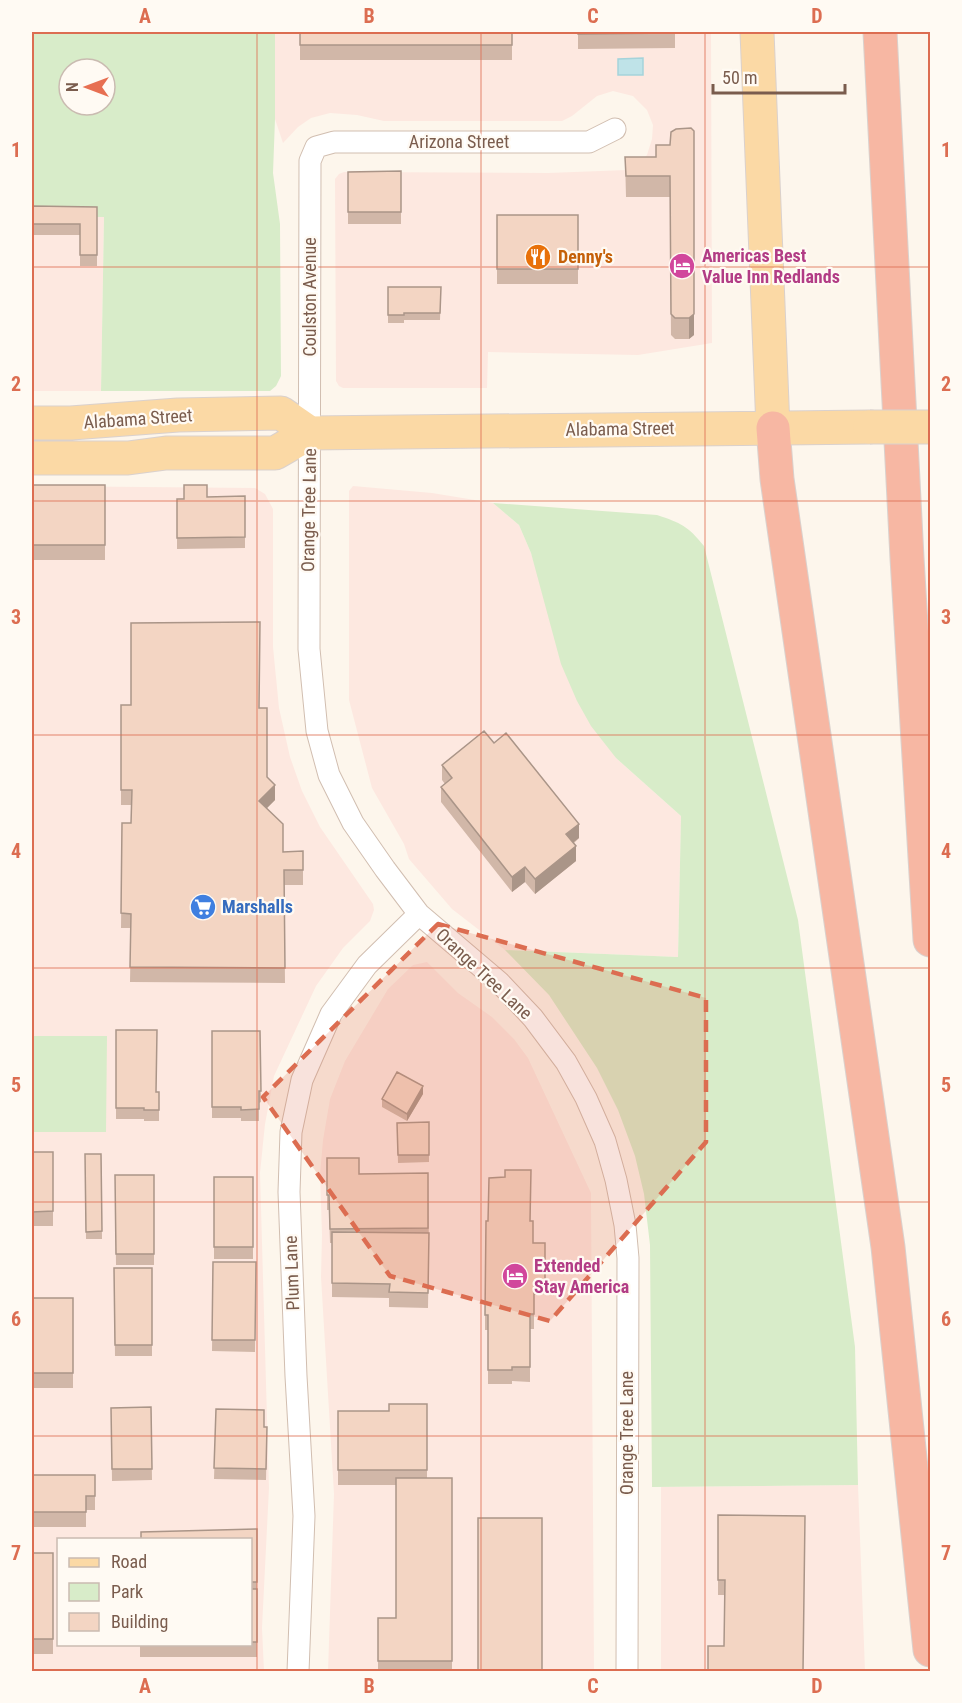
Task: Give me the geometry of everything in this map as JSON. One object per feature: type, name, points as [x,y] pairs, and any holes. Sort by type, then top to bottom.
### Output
[{"type":"highway","points":[[880,32],[907,558],[930,940]]},
{"type":"highway","points":[[773,428],[777,479],[888,1247],[930,1650]]},
{"type":"main road","points":[[757,32],[773,428]]},
{"type":"main road","name":"Alabama Street","points":[[32,423],[71,423],[178,415],[281,414],[310,434]]},
{"type":"main road","name":"Alabama Street","points":[[32,458],[128,458],[166,453],[275,453],[310,434],[930,427]]},
{"type":"street","name":"Arizona Street","points":[[310,161],[316,147],[334,142],[589,142],[615,129]]},
{"type":"street","name":"Coulston Avenue","points":[[310,161],[310,434]]},
{"type":"street","name":"Orange Tree Lane","points":[[310,434],[309,650],[317,731],[330,775],[354,823],[419,914],[499,982],[533,1018],[566,1062],[605,1140],[616,1180],[628,1258],[627,1671]]},
{"type":"street","name":"Plum Lane","points":[[298,1671],[304,1516],[288,1192],[291,1132],[302,1080],[331,1014],[367,965],[419,914]]},
{"type":"highlighted area","points":[[438,924],[706,998],[706,1142],[550,1321],[390,1276],[263,1097]]},
{"type":"shaded area","points":[[275,32],[711,32],[712,343],[638,355],[488,352],[487,388],[343,388],[339,386],[336,381],[335,179],[339,174],[344,172],[548,173],[627,170],[647,155],[653,125],[647,110],[633,96],[613,91],[597,96],[562,121],[384,121],[357,115],[330,113],[311,118],[298,127],[283,143],[275,119]]},
{"type":"shaded area","points":[[32,216],[104,216],[101,391],[32,391]]},
{"type":"shaded area","points":[[32,486],[255,488],[265,494],[273,509],[273,647],[279,708],[290,757],[302,791],[320,827],[373,904],[374,910],[370,921],[343,948],[316,986],[274,1076],[265,1124],[260,1173],[269,1488],[262,1628],[264,1671],[32,1671],[32,1132],[106,1132],[106,1036],[32,1036]]},
{"type":"shaded area","points":[[353,486],[432,493],[493,503],[519,525],[539,579],[616,758],[681,816],[678,957],[505,950],[452,909],[409,859],[404,844],[372,788],[349,700],[349,491]]},
{"type":"shaded area","points":[[427,962],[458,993],[492,1017],[514,1039],[528,1058],[591,1193],[594,1671],[328,1672],[334,1494],[321,1277],[320,1174],[323,1140],[330,1099],[345,1061],[388,989],[413,965]]},
{"type":"shaded area","points":[[858,1485],[865,1671],[661,1671],[661,1487]]},
{"type":"green space","points":[[32,32],[275,32],[273,173],[280,224],[281,376],[276,386],[270,391],[101,391],[104,217],[32,216]]},
{"type":"green space","points":[[493,503],[657,515],[684,526],[704,546],[798,920],[855,1347],[858,1485],[652,1487],[650,1245],[644,1194],[635,1156],[618,1110],[597,1068],[549,995],[505,950],[678,957],[681,816],[616,758],[591,726],[561,664],[531,553],[519,525]]},
{"type":"green space","points":[[32,1036],[107,1036],[106,1132],[32,1132]]},
{"type":"water","points":[[643,58],[643,75],[618,75],[618,59]]},
{"type":"building","points":[[300,32],[512,32],[512,45],[300,45]]},
{"type":"building","points":[[578,32],[675,32],[675,33],[578,34]]},
{"type":"building","name":"Americas Best Value Inn Redlands","points":[[691,128],[694,131],[694,314],[689,318],[675,318],[671,314],[670,176],[626,176],[625,157],[656,157],[656,145],[670,145],[671,132],[676,129]]},
{"type":"building","points":[[401,171],[401,212],[348,212],[348,172]]},
{"type":"building","points":[[32,206],[97,207],[97,255],[80,255],[80,224],[32,224]]},
{"type":"building","name":"Denny's","points":[[497,215],[578,215],[578,269],[497,269]]},
{"type":"building","points":[[388,287],[441,287],[440,313],[388,315]]},
{"type":"building","points":[[32,485],[105,485],[105,545],[32,545]]},
{"type":"building","points":[[184,485],[207,485],[207,497],[245,496],[245,537],[177,538],[177,499],[184,499]]},
{"type":"building","points":[[260,622],[259,708],[267,708],[267,777],[275,785],[259,801],[283,824],[283,852],[303,851],[303,870],[284,870],[285,968],[130,967],[131,914],[121,913],[122,823],[131,823],[132,790],[121,790],[121,705],[131,705],[131,623]]},
{"type":"building","points":[[484,731],[494,743],[506,733],[579,824],[566,834],[576,846],[535,879],[525,867],[512,877],[441,787],[452,778],[442,765]]},
{"type":"building","points":[[116,1030],[157,1030],[156,1092],[159,1092],[159,1110],[116,1108]]},
{"type":"building","points":[[212,1031],[260,1031],[259,1109],[212,1107]]},
{"type":"building","points":[[397,1072],[423,1086],[407,1114],[382,1099]]},
{"type":"building","points":[[429,1122],[429,1155],[398,1155],[397,1123]]},
{"type":"building","points":[[32,1152],[53,1152],[53,1211],[32,1212]]},
{"type":"building","points":[[85,1154],[101,1154],[102,1231],[86,1232]]},
{"type":"building","points":[[327,1158],[359,1158],[359,1174],[428,1173],[428,1228],[330,1229]]},
{"type":"building","name":"Extended Stay America","points":[[505,1170],[531,1170],[530,1221],[533,1221],[533,1243],[545,1243],[545,1280],[534,1281],[534,1314],[530,1314],[530,1367],[488,1370],[488,1315],[485,1315],[489,1178],[505,1177]]},
{"type":"building","points":[[115,1175],[154,1175],[154,1254],[116,1254]]},
{"type":"building","points":[[214,1177],[253,1177],[253,1247],[214,1247]]},
{"type":"building","points":[[332,1232],[429,1233],[428,1293],[389,1292],[390,1284],[332,1283]]},
{"type":"building","points":[[213,1262],[256,1262],[255,1340],[212,1340]]},
{"type":"building","points":[[114,1268],[152,1268],[152,1345],[115,1345]]},
{"type":"building","points":[[32,1298],[73,1298],[73,1373],[32,1373]]},
{"type":"building","points":[[389,1404],[427,1404],[427,1470],[338,1470],[338,1411],[389,1411]]},
{"type":"building","points":[[151,1407],[152,1469],[112,1469],[111,1408]]},
{"type":"building","points":[[216,1409],[264,1410],[264,1427],[267,1427],[266,1469],[214,1468]]},
{"type":"building","points":[[32,1475],[95,1475],[95,1496],[86,1496],[86,1512],[32,1512]]},
{"type":"building","points":[[396,1478],[452,1478],[452,1661],[378,1661],[378,1618],[396,1618]]},
{"type":"building","points":[[718,1515],[805,1516],[803,1671],[708,1671],[708,1646],[724,1646],[725,1580],[718,1580]]},
{"type":"building","points":[[478,1518],[542,1518],[542,1671],[478,1671]]},
{"type":"building","points":[[257,1529],[257,1582],[252,1582],[252,1538],[141,1538],[141,1532]]},
{"type":"building","points":[[32,1553],[53,1553],[53,1639],[32,1639]]},
{"type":"building","points":[[252,1589],[257,1589],[257,1642],[252,1642]]},
{"type":"place","name":"Denny's","points":[[538,257]]},
{"type":"place","name":"Americas Best Value Inn Redlands","points":[[682,266]]},
{"type":"place","name":"Marshalls","points":[[203,907]]},
{"type":"place","name":"Extended Stay America","points":[[515,1276]]}]
